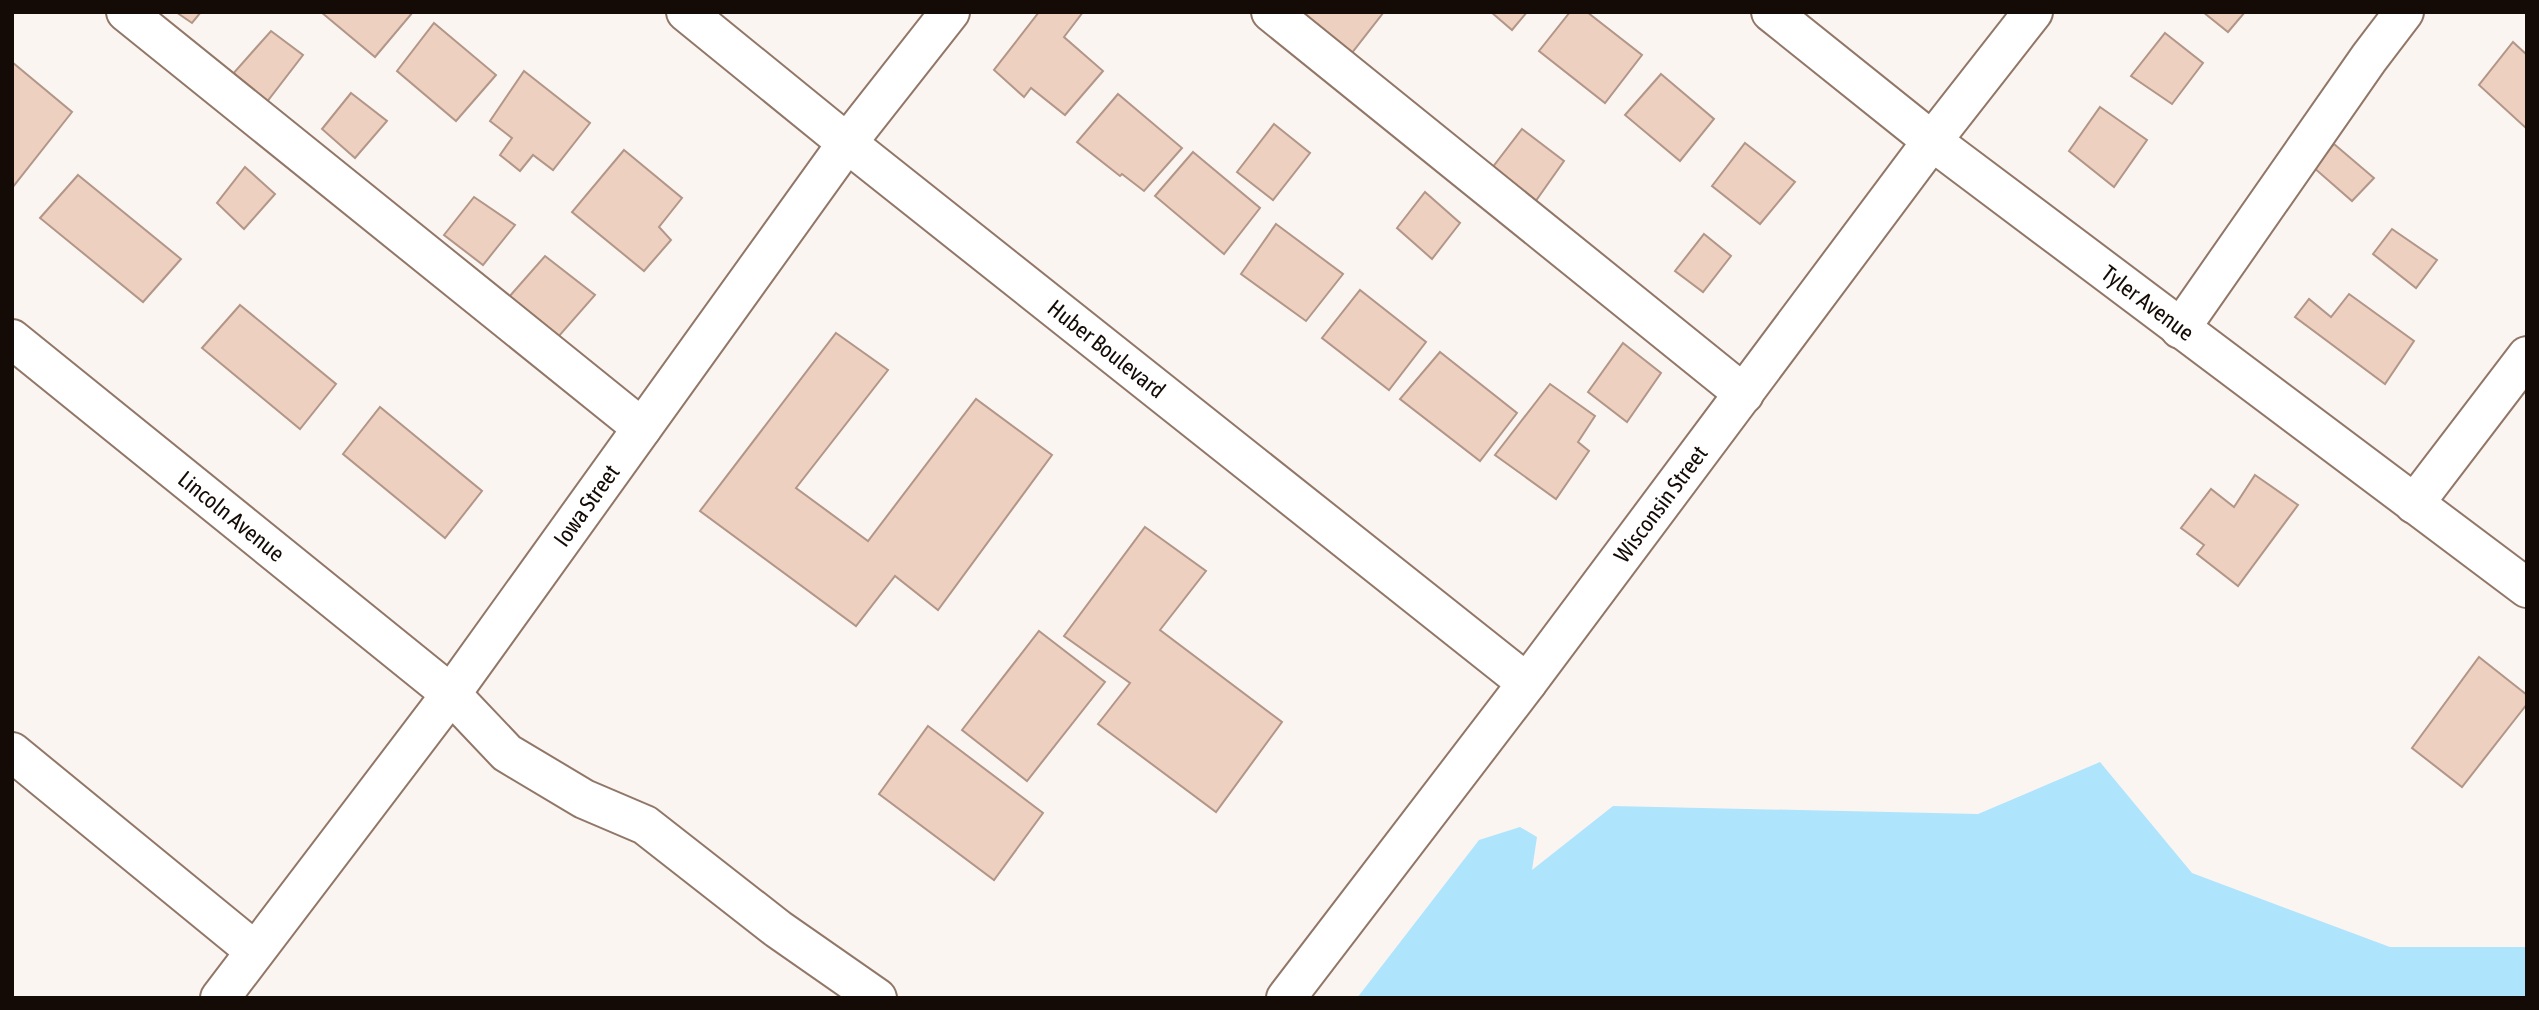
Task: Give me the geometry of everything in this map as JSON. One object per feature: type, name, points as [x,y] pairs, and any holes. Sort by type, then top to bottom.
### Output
[{"type":"street","points":[[126,12],[642,428]]},
{"type":"street","name":"Huber Boulevard","points":[[686,12],[1527,683]]},
{"type":"street","name":"Iowa Street","points":[[220,998],[451,694],[847,142],[950,12]]},
{"type":"street","points":[[1271,12],[1744,394]]},
{"type":"street","name":"Tyler Avenue","points":[[1771,12],[1932,141],[2527,588]]},
{"type":"street","name":"Wisconsin Street","points":[[1286,998],[1527,683],[1932,141],[2033,12]]},
{"type":"street","points":[[2180,329],[2404,12]]},
{"type":"street","name":"Lincoln Avenue","points":[[12,339],[451,694],[507,753],[584,799],[645,825],[778,929],[877,998]]},
{"type":"street","points":[[2414,504],[2527,356]]},
{"type":"street","points":[[12,752],[255,951]]},
{"type":"water","points":[[2100,762],[2192,873],[2390,947],[2527,947],[2527,998],[1357,998],[1479,840],[1520,827],[1537,837],[1532,870],[1613,806],[1978,814]]},
{"type":"building","points":[[176,12],[201,12],[192,23]]},
{"type":"building","points":[[321,12],[413,12],[375,57]]},
{"type":"building","points":[[1039,12],[1083,12],[1064,37],[1103,71],[1065,115],[1031,88],[1024,97],[994,70]]},
{"type":"building","points":[[1297,12],[1382,12],[1383,13],[1351,54]]},
{"type":"building","points":[[1491,12],[1527,12],[1512,30]]},
{"type":"building","points":[[1570,12],[1587,12],[1642,55],[1605,103],[1539,51]]},
{"type":"building","points":[[2203,12],[2245,12],[2228,32]]},
{"type":"building","points":[[434,23],[496,75],[456,121],[397,71]]},
{"type":"building","points":[[271,31],[303,55],[266,103],[231,76]]},
{"type":"building","points":[[2165,33],[2203,63],[2172,104],[2131,76]]},
{"type":"building","points":[[2513,42],[2527,55],[2527,129],[2479,85]]},
{"type":"building","points":[[12,62],[72,112],[12,188]]},
{"type":"building","points":[[524,71],[590,123],[553,170],[533,155],[520,171],[500,155],[512,138],[490,121]]},
{"type":"building","points":[[1661,74],[1714,119],[1680,161],[1625,115]]},
{"type":"building","points":[[351,93],[387,121],[355,158],[322,129]]},
{"type":"building","points":[[1118,94],[1182,148],[1144,191],[1077,142]]},
{"type":"building","points":[[2100,107],[2147,140],[2114,187],[2069,151]]},
{"type":"building","points":[[1274,124],[1310,153],[1273,200],[1237,172]]},
{"type":"building","points":[[1522,129],[1564,161],[1535,202],[1492,168]]},
{"type":"building","points":[[1745,143],[1795,182],[1760,224],[1712,186]]},
{"type":"building","points":[[2334,144],[2374,178],[2352,201],[2313,167]]},
{"type":"building","points":[[624,150],[682,198],[659,227],[671,240],[644,271],[572,212]]},
{"type":"building","points":[[1193,152],[1260,208],[1224,254],[1155,196]]},
{"type":"building","points":[[245,167],[275,194],[244,229],[217,203]]},
{"type":"building","points":[[78,175],[181,259],[143,302],[40,218]]},
{"type":"building","points":[[1425,192],[1460,223],[1432,259],[1397,228]]},
{"type":"building","points":[[474,197],[515,225],[483,265],[444,235]]},
{"type":"building","points":[[1276,224],[1343,274],[1306,321],[1241,274]]},
{"type":"building","points":[[2392,229],[2437,260],[2416,288],[2373,254]]},
{"type":"building","points":[[1704,234],[1731,256],[1703,292],[1675,271]]},
{"type":"building","points":[[545,256],[595,295],[559,336],[509,297]]},
{"type":"building","points":[[1360,290],[1426,342],[1389,390],[1322,338]]},
{"type":"building","points":[[2349,294],[2414,341],[2385,384],[2295,317],[2309,299],[2331,317]]},
{"type":"building","points":[[240,305],[336,384],[300,429],[202,348]]},
{"type":"building","points":[[836,333],[888,370],[796,488],[868,541],[976,399],[1052,455],[938,610],[895,576],[856,626],[700,511]]},
{"type":"building","points":[[1623,343],[1661,373],[1627,422],[1588,392]]},
{"type":"building","points":[[1440,352],[1517,413],[1480,461],[1400,399]]},
{"type":"building","points":[[1550,384],[1595,416],[1578,442],[1589,451],[1556,499],[1495,455]]},
{"type":"building","points":[[380,407],[482,491],[445,538],[343,454]]},
{"type":"building","points":[[2255,475],[2298,505],[2238,586],[2197,554],[2204,545],[2181,528],[2211,489],[2234,507]]},
{"type":"building","points":[[1145,527],[1206,571],[1160,630],[1282,722],[1216,812],[1098,724],[1130,683],[1064,636]]},
{"type":"building","points":[[1039,631],[1105,682],[1027,781],[962,730]]},
{"type":"building","points":[[2479,657],[2527,695],[2527,704],[2462,787],[2412,748]]},
{"type":"building","points":[[928,726],[1043,813],[994,880],[879,794]]}]
